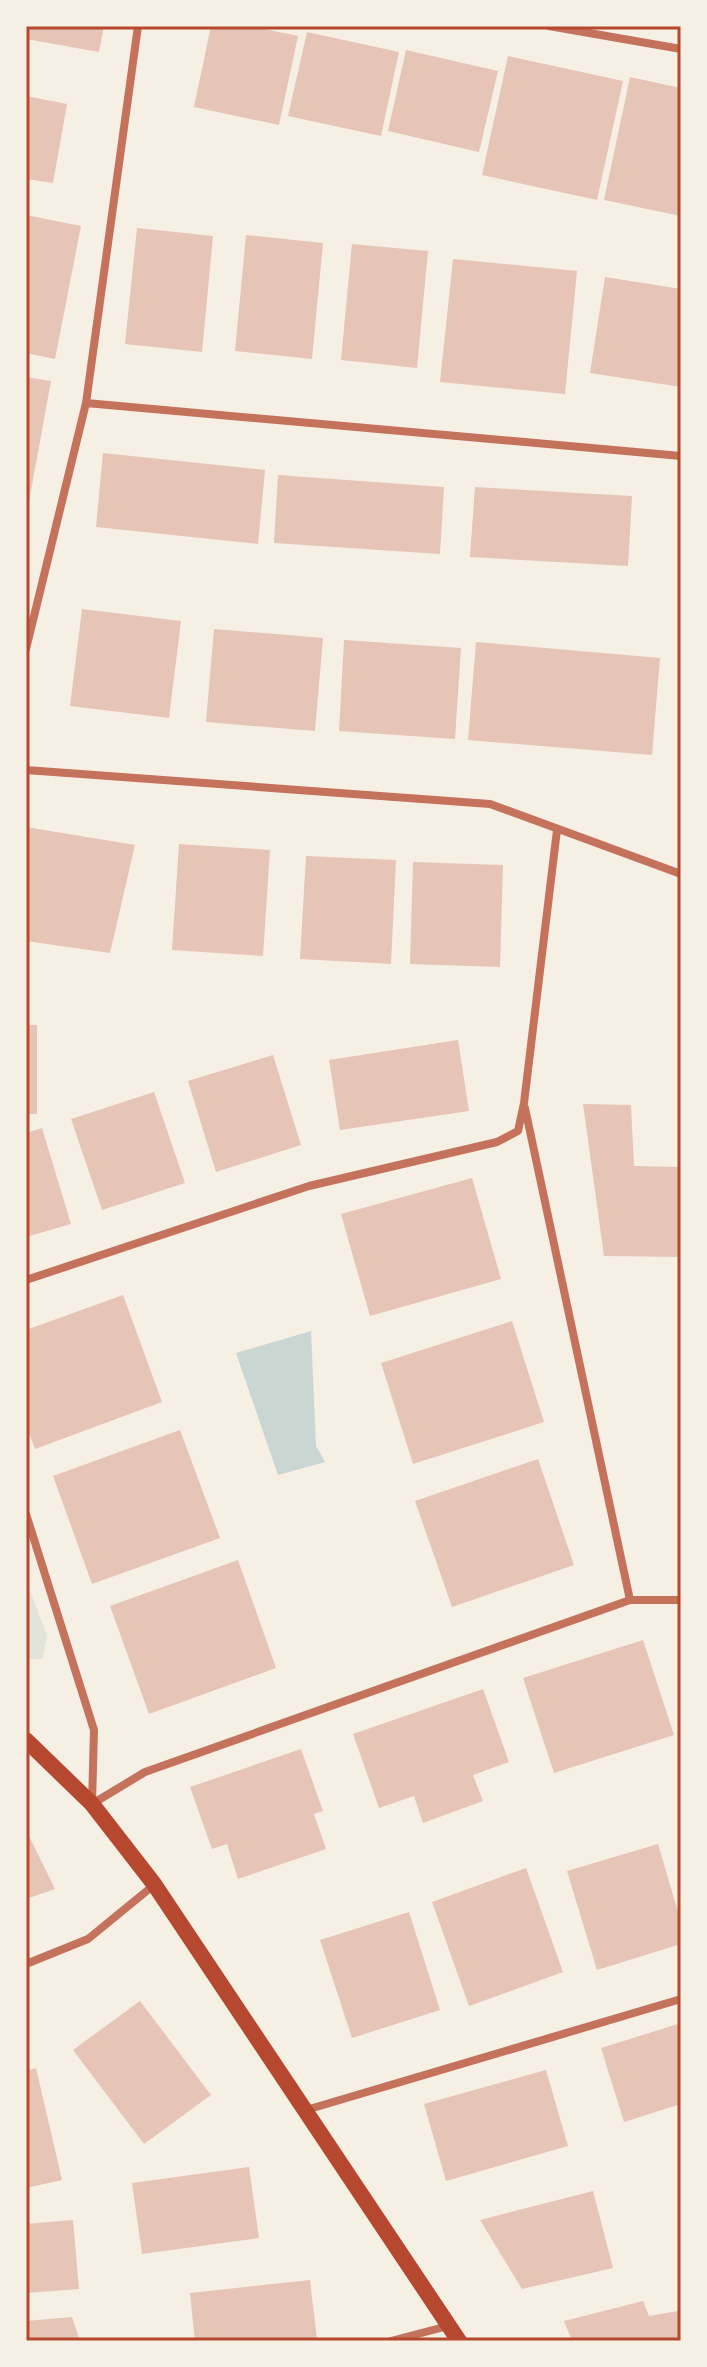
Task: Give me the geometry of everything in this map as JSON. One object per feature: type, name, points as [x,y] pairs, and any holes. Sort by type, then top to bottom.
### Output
[{"type":"main road","points":[[26,1740],[92,1804],[154,1884],[459,2341]]},
{"type":"street","points":[[26,649],[86,403],[138,26]]},
{"type":"street","points":[[549,26],[681,49]]},
{"type":"street","points":[[86,403],[681,456]]},
{"type":"street","points":[[26,770],[490,804],[681,874]]},
{"type":"street","points":[[26,1280],[309,1186],[497,1142],[518,1131],[557,830]]},
{"type":"street","points":[[524,1103],[630,1600]]},
{"type":"street","points":[[26,1514],[94,1730],[92,1804]]},
{"type":"street","points":[[92,1804],[145,1772],[630,1600],[681,1600]]},
{"type":"street","points":[[26,1964],[88,1939],[154,1884]]},
{"type":"street","points":[[306,2110],[681,1999]]},
{"type":"street","points":[[391,2341],[448,2326]]},
{"type":"shaded area","points":[[311,1331],[316,1446],[325,1462],[278,1475],[236,1353]]},
{"type":"shaded area","points":[[26,1580],[47,1635],[43,1659],[26,1659]]},
{"type":"building","points":[[26,26],[104,26],[99,52],[26,39]]},
{"type":"building","points":[[211,26],[251,26],[298,36],[279,125],[194,107]]},
{"type":"building","points":[[307,32],[399,52],[381,136],[288,116]]},
{"type":"building","points":[[406,50],[498,71],[479,152],[388,131]]},
{"type":"building","points":[[508,56],[623,81],[597,200],[482,175]]},
{"type":"building","points":[[630,77],[681,88],[681,216],[604,200]]},
{"type":"building","points":[[26,96],[67,104],[53,183],[26,179]]},
{"type":"building","points":[[26,215],[81,226],[55,359],[26,353]]},
{"type":"building","points":[[137,228],[213,236],[202,352],[125,344]]},
{"type":"building","points":[[246,235],[323,243],[312,359],[235,351]]},
{"type":"building","points":[[352,244],[428,251],[417,368],[341,360]]},
{"type":"building","points":[[453,259],[577,271],[565,394],[440,382]]},
{"type":"building","points":[[605,277],[681,289],[681,387],[590,373]]},
{"type":"building","points":[[26,377],[51,381],[28,507],[26,507]]},
{"type":"building","points":[[103,453],[265,470],[258,544],[96,527]]},
{"type":"building","points":[[278,475],[444,487],[440,554],[274,543]]},
{"type":"building","points":[[475,487],[632,496],[628,566],[470,557]]},
{"type":"building","points":[[82,609],[181,621],[169,718],[70,706]]},
{"type":"building","points":[[214,629],[323,638],[315,731],[206,722]]},
{"type":"building","points":[[344,640],[461,648],[455,739],[339,731]]},
{"type":"building","points":[[476,642],[660,658],[652,755],[468,740]]},
{"type":"building","points":[[26,827],[135,845],[110,953],[26,941]]},
{"type":"building","points":[[179,844],[270,850],[263,956],[172,950]]},
{"type":"building","points":[[306,856],[396,860],[391,964],[300,959]]},
{"type":"building","points":[[413,862],[503,865],[500,967],[410,964]]},
{"type":"building","points":[[26,1025],[37,1025],[37,1114],[26,1114]]},
{"type":"building","points":[[458,1040],[469,1111],[340,1130],[329,1060]]},
{"type":"building","points":[[273,1055],[301,1145],[216,1172],[188,1081]]},
{"type":"building","points":[[154,1092],[185,1183],[102,1210],[71,1119]]},
{"type":"building","points":[[583,1104],[631,1105],[634,1166],[681,1167],[681,1257],[604,1256]]},
{"type":"building","points":[[42,1128],[71,1224],[26,1237],[26,1133]]},
{"type":"building","points":[[472,1178],[501,1279],[370,1316],[341,1214]]},
{"type":"building","points":[[123,1295],[162,1402],[35,1449],[26,1425],[26,1330]]},
{"type":"building","points":[[512,1321],[544,1422],[413,1464],[381,1363]]},
{"type":"building","points":[[180,1430],[220,1538],[92,1584],[53,1476]]},
{"type":"building","points":[[538,1459],[574,1565],[452,1607],[415,1501]]},
{"type":"building","points":[[238,1560],[276,1668],[149,1714],[110,1606]]},
{"type":"building","points":[[643,1640],[674,1735],[554,1773],[523,1678]]},
{"type":"building","points":[[483,1689],[509,1762],[473,1775],[483,1801],[423,1823],[414,1796],[379,1808],[353,1734]]},
{"type":"building","points":[[301,1749],[323,1811],[314,1814],[326,1849],[238,1879],[227,1844],[212,1849],[190,1787]]},
{"type":"building","points":[[26,1830],[55,1889],[26,1899]]},
{"type":"building","points":[[658,1844],[681,1922],[681,1944],[597,1970],[567,1871]]},
{"type":"building","points":[[526,1868],[563,1972],[469,2006],[432,1902]]},
{"type":"building","points":[[409,1912],[440,2010],[352,2038],[320,1940]]},
{"type":"building","points":[[140,2001],[211,2095],[144,2144],[73,2050]]},
{"type":"building","points":[[681,2023],[681,2104],[624,2122],[601,2048]]},
{"type":"building","points":[[36,2068],[62,2180],[26,2188],[26,2071]]},
{"type":"building","points":[[546,2070],[568,2146],[446,2181],[424,2104]]},
{"type":"building","points":[[249,2167],[259,2238],[142,2254],[132,2183]]},
{"type":"building","points":[[593,2191],[613,2268],[522,2289],[480,2220]]},
{"type":"building","points":[[73,2220],[79,2289],[26,2293],[26,2224]]},
{"type":"building","points":[[310,2280],[317,2339],[195,2341],[190,2293]]},
{"type":"building","points":[[643,2301],[649,2316],[678,2311],[681,2341],[572,2341],[564,2321]]},
{"type":"building","points":[[72,2317],[80,2341],[26,2341],[26,2321]]}]
